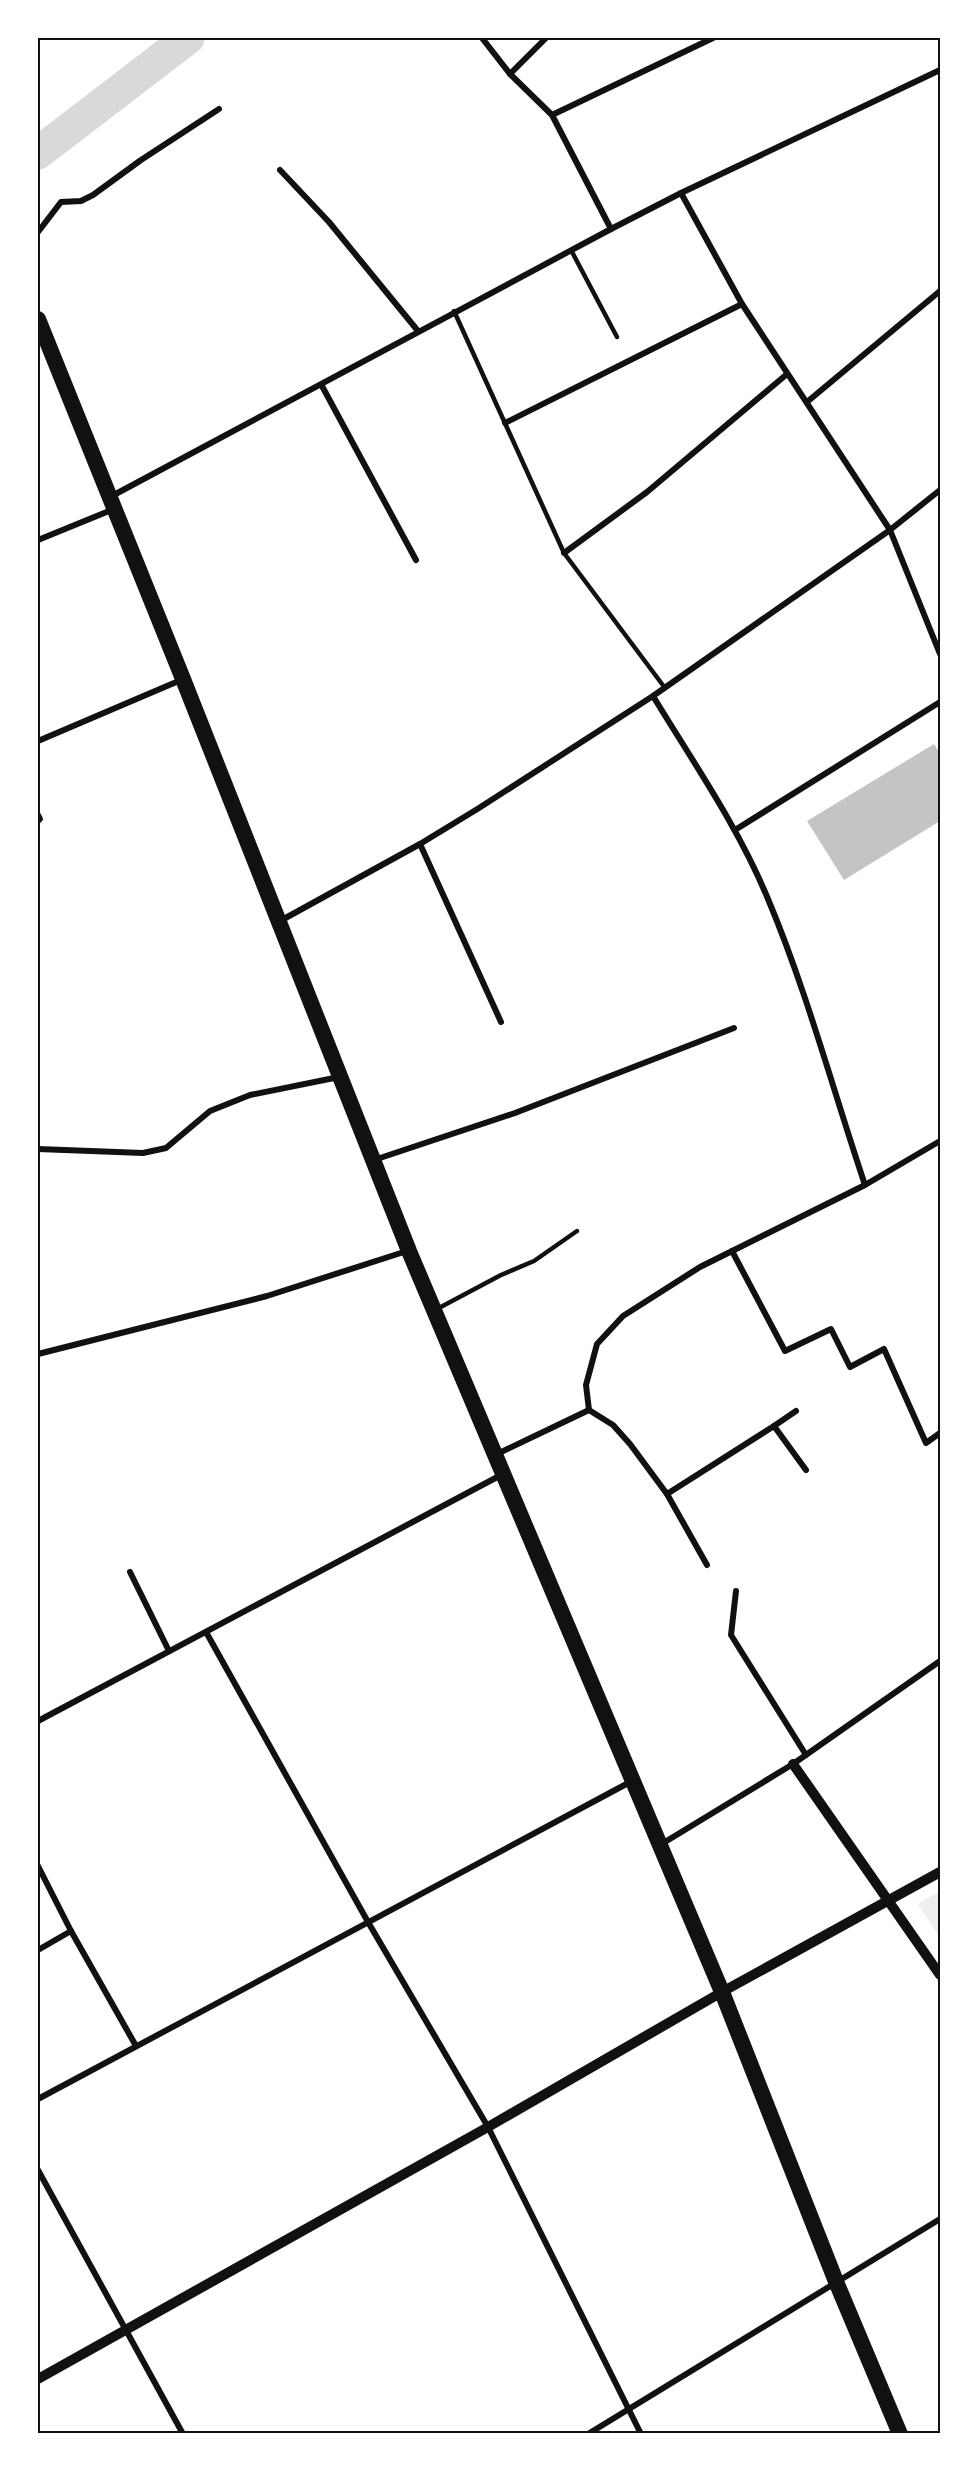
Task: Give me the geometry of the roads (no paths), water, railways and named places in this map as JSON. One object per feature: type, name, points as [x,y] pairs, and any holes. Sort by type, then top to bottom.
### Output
[{"type":"highway","points":[[38,319],[409,1251],[722,1992],[837,2284],[900,2433]]},
{"type":"street","points":[[482,38],[510,74],[552,115],[611,229]]},
{"type":"street","points":[[510,74],[546,38]]},
{"type":"street","points":[[552,115],[713,38]]},
{"type":"street","points":[[38,540],[112,503],[454,311],[611,229],[681,193],[940,70]]},
{"type":"street","points":[[38,232],[61,202],[81,201],[93,195],[141,160],[219,109]]},
{"type":"street","points":[[280,170],[329,222],[418,331]]},
{"type":"street","points":[[681,193],[742,304],[890,530],[940,654]]},
{"type":"street","points":[[807,402],[940,291]]},
{"type":"street","points":[[505,423],[742,304]]},
{"type":"street","points":[[564,553],[646,492],[787,374]]},
{"type":"street","points":[[322,386],[416,560]]},
{"type":"street","points":[[279,921],[420,844],[666,688],[890,530],[940,490]]},
{"type":"street","points":[[38,741],[183,679]]},
{"type":"street","points":[[653,696],[735,830],[768,898],[805,998],[865,1185]]},
{"type":"street","points":[[735,830],[940,702]]},
{"type":"street","points":[[38,815],[40,819],[38,821]]},
{"type":"street","points":[[420,844],[501,1022]]},
{"type":"street","points":[[374,1160],[515,1113],[734,1028]]},
{"type":"street","points":[[38,1149],[143,1153],[166,1148],[210,1111],[250,1095],[340,1077]]},
{"type":"street","points":[[589,1410],[586,1385],[597,1344],[623,1316],[700,1267],[865,1185],[940,1141]]},
{"type":"street","points":[[38,1354],[267,1296],[409,1251]]},
{"type":"street","points":[[732,1251],[785,1351],[831,1329],[850,1367],[884,1349],[926,1443],[940,1433]]},
{"type":"street","points":[[495,1455],[589,1410]]},
{"type":"street","points":[[589,1410],[613,1425],[667,1494],[707,1565]]},
{"type":"street","points":[[667,1494],[796,1411]]},
{"type":"street","points":[[774,1426],[806,1470]]},
{"type":"street","points":[[38,1722],[503,1474]]},
{"type":"street","points":[[130,1572],[169,1651]]},
{"type":"street","points":[[736,1591],[731,1635],[806,1755]]},
{"type":"street","points":[[206,1632],[368,1922],[488,2127],[641,2433]]},
{"type":"street","points":[[660,1846],[793,1764],[940,1661]]},
{"type":"street","points":[[793,1764],[940,1975]]},
{"type":"street","points":[[38,2098],[632,1780]]},
{"type":"street","points":[[38,1866],[71,1931],[136,2046]]},
{"type":"street","points":[[38,2379],[488,2127],[722,1992],[940,1872]]},
{"type":"street","points":[[38,1950],[71,1931]]},
{"type":"street","points":[[38,2170],[183,2433]]},
{"type":"street","points":[[588,2433],[837,2284],[940,2219]]},
{"type":"lane","points":[[571,250],[617,337]]},
{"type":"lane","points":[[454,311],[564,553],[666,688]]},
{"type":"lane","points":[[434,1311],[501,1275],[534,1261],[577,1231]]},
{"type":"waterway","points":[[38,153],[188,38]]}]
